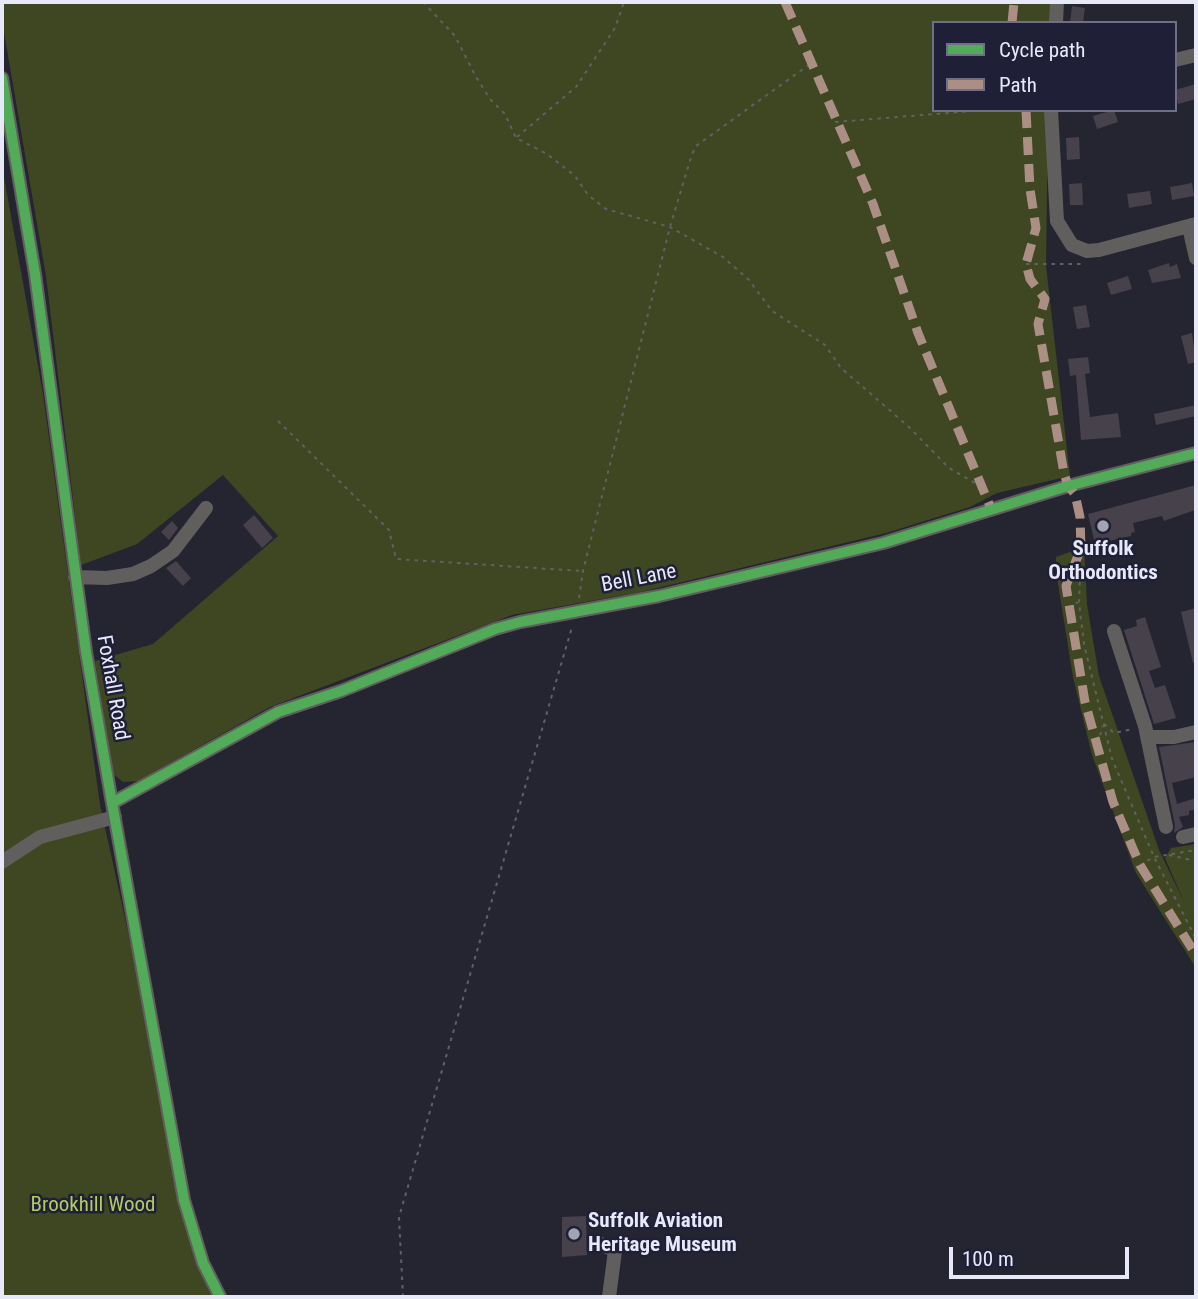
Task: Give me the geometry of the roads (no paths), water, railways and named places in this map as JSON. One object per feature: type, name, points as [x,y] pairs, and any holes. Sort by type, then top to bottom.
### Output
[{"type":"street","points":[[1056,21],[1057,2]]},
{"type":"street","points":[[1177,60],[1196,55]]},
{"type":"street","name":"Foxhall Road","points":[[2,78],[35,274],[75,576],[114,810],[184,1200],[203,1264],[220,1297]]},
{"type":"street","points":[[1051,112],[1057,221],[1069,242],[1082,250],[1105,249],[1193,226],[1196,258]]},
{"type":"street","name":"Bell Lane","points":[[2,862],[40,837],[114,810],[278,712],[341,691],[495,629],[577,610],[659,596],[883,543],[1068,486],[1196,453]]},
{"type":"street","points":[[75,576],[107,578],[133,574],[151,566],[173,551],[206,508]]},
{"type":"street","points":[[1114,631],[1146,732],[1166,827]]},
{"type":"street","points":[[1146,732],[1176,737],[1196,732]]},
{"type":"street","points":[[599,1243],[615,1251],[609,1297]]},
{"type":"place","name":"Suffolk Orthodontics","points":[[1103,526]]},
{"type":"place","name":"Suffolk Aviation Heritage Museum","points":[[574,1234]]},
{"type":"park label","name":"Brookhill Wood","points":[[93,1206]]}]
